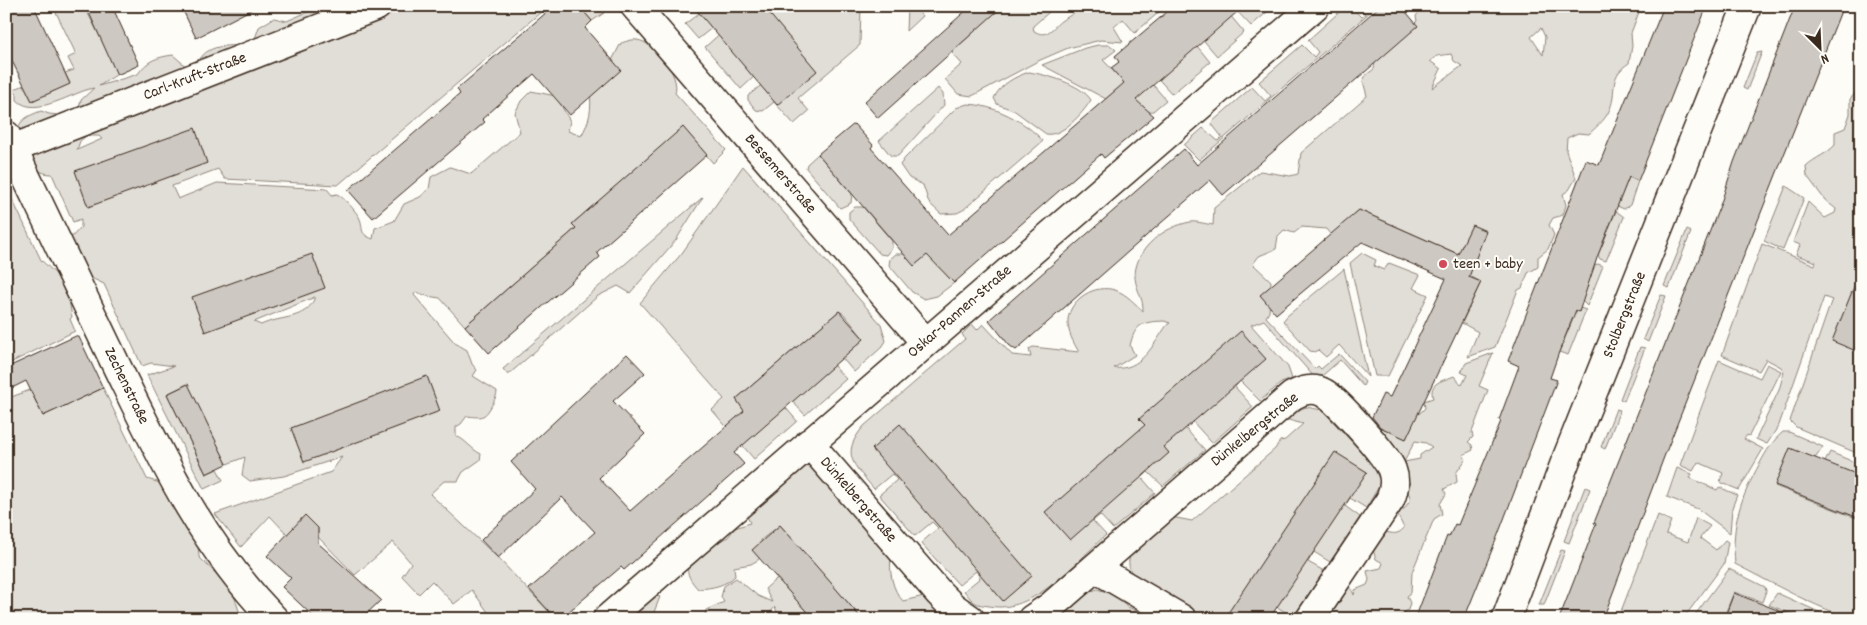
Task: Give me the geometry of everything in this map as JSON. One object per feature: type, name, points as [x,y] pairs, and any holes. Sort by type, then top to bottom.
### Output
[{"type":"street","name":"Carl-Kruft-Straße","points":[[9,142],[378,6]]},
{"type":"street","name":"Bessemerstraße","points":[[636,6],[925,342]]},
{"type":"street","name":"Oskar-Pannen-Straße","points":[[607,619],[1315,6]]},
{"type":"street","name":"Stolbergstraße","points":[[1506,619],[1566,460],[1747,8]]},
{"type":"street","name":"Zechenstraße","points":[[9,142],[54,238],[184,499],[222,558],[274,619]]},
{"type":"street","name":"Dünkelbergstraße","points":[[1032,619],[1051,606],[1096,568],[1292,396],[1301,391],[1316,390],[1331,398],[1384,457],[1392,470],[1394,484],[1390,500],[1310,619]]},
{"type":"street","name":"Dünkelbergstraße","points":[[809,443],[939,593],[953,607],[970,619]]},
{"type":"street","points":[[1096,568],[1182,619]]},
{"type":"shaded area","points":[[53,6],[84,6],[119,73],[99,86],[138,74],[149,62],[162,57],[173,55],[188,68],[197,66],[201,58],[212,49],[228,46],[252,47],[259,27],[274,18],[287,21],[321,6],[548,6],[338,185],[225,179],[218,169],[172,186],[178,199],[217,183],[327,189],[332,195],[337,194],[349,204],[359,217],[365,235],[373,239],[375,228],[394,221],[404,204],[420,197],[429,189],[431,177],[450,167],[471,174],[520,132],[515,113],[521,101],[531,91],[556,96],[570,121],[568,131],[581,136],[590,115],[590,92],[606,72],[621,43],[637,40],[644,42],[659,53],[674,78],[675,93],[726,150],[713,163],[683,128],[572,224],[576,228],[465,326],[440,298],[416,292],[414,295],[455,343],[467,350],[472,364],[477,370],[473,376],[497,391],[488,412],[480,417],[467,416],[456,427],[456,436],[481,454],[480,460],[463,472],[458,481],[444,481],[430,494],[498,558],[556,619],[493,619],[472,590],[454,604],[432,581],[419,594],[402,576],[411,563],[393,542],[355,575],[318,537],[318,528],[309,519],[288,535],[270,516],[241,547],[215,514],[331,472],[342,457],[284,476],[250,481],[242,475],[245,457],[227,464],[187,384],[167,394],[206,474],[217,469],[223,480],[204,489],[147,375],[174,366],[151,363],[142,366],[104,284],[89,277],[72,245],[71,238],[81,227],[81,219],[73,222],[52,174],[44,173],[33,166],[25,154],[16,133],[20,124],[25,119],[41,111],[49,114],[77,117],[81,100],[94,88],[55,102],[34,107],[25,105],[17,100],[17,94],[13,90],[24,85],[32,101],[70,83],[65,73],[74,70],[68,58],[76,54]],"holes":[[[86,136],[99,136],[102,139],[77,150],[80,141]],[[315,297],[311,305],[299,314],[261,325],[254,322]]]},
{"type":"shaded area","points":[[579,6],[599,6],[604,13],[592,21]]},
{"type":"shaded area","points":[[689,6],[861,6],[860,45],[798,98],[809,111],[794,124],[774,102],[763,111],[756,110],[748,100],[748,96],[765,82],[758,73],[741,89],[705,47],[723,31],[713,27],[698,39],[685,24],[703,10]]},
{"type":"shaded area","points":[[907,6],[913,6],[922,16],[906,31]]},
{"type":"shaded area","points":[[1004,6],[1056,6],[1033,26],[1034,31],[1042,34],[1049,32],[1075,12],[1076,6],[1166,6],[1135,33],[1123,19],[1114,27],[1123,42],[1101,40],[1068,48],[1038,61],[972,96],[958,94],[945,79],[962,64],[952,53],[957,43],[962,43],[976,30],[976,25]]},
{"type":"shaded area","points":[[1204,6],[1274,6],[1251,26],[1235,9],[1229,14],[1244,32],[1217,56],[1199,35],[1197,46],[1210,62],[1172,94],[1153,73],[1148,79],[1166,100],[1153,111],[1130,115],[1131,78]]},
{"type":"shaded area","points":[[1346,6],[1350,6],[1361,17],[1365,14],[1359,6],[1377,6],[1199,160],[1184,145],[1203,128],[1218,141],[1222,137],[1211,123],[1252,87],[1265,101],[1271,96],[1259,82],[1302,45],[1314,57],[1318,52],[1308,40]]},
{"type":"shaded area","points":[[1424,6],[1647,6],[1643,12],[1639,12],[1631,33],[1632,46],[1629,63],[1622,69],[1615,80],[1613,99],[1606,116],[1589,134],[1578,133],[1567,138],[1566,151],[1576,178],[1569,190],[1563,194],[1566,205],[1563,215],[1553,218],[1549,225],[1554,235],[1548,249],[1538,257],[1538,267],[1528,273],[1522,288],[1518,290],[1495,347],[1468,357],[1478,332],[1462,323],[1481,282],[1468,275],[1474,261],[1359,210],[1352,216],[1342,235],[1330,234],[1326,229],[1302,227],[1294,233],[1284,230],[1278,236],[1276,249],[1259,256],[1253,264],[1271,281],[1269,312],[1266,317],[1315,369],[1318,366],[1321,369],[1339,354],[1365,382],[1363,386],[1340,360],[1323,375],[1323,378],[1315,378],[1264,320],[1251,325],[1288,367],[1292,379],[1281,383],[1260,401],[1240,381],[1235,387],[1253,407],[1212,443],[1193,422],[1185,428],[1205,450],[1163,486],[1148,472],[1142,478],[1155,493],[1113,529],[1100,515],[1093,521],[1106,535],[1053,584],[1037,595],[1005,607],[989,606],[974,602],[964,591],[980,578],[976,571],[959,585],[921,543],[938,528],[932,522],[915,536],[879,495],[897,480],[892,474],[874,489],[855,465],[851,452],[852,444],[864,426],[965,339],[962,334],[972,324],[977,330],[983,324],[1012,355],[1031,357],[1029,349],[1033,347],[1079,352],[1069,332],[1068,319],[1070,311],[1079,299],[1092,291],[1100,289],[1115,290],[1127,297],[1143,311],[1135,274],[1137,264],[1146,247],[1171,228],[1180,225],[1198,222],[1213,225],[1214,208],[1260,171],[1290,176],[1298,174],[1301,153],[1367,96],[1363,81],[1366,75],[1374,69],[1375,61],[1417,21],[1416,16]],"holes":[[[1541,28],[1545,37],[1543,55],[1531,37]],[[1451,54],[1454,61],[1462,66],[1432,88],[1441,69],[1430,61],[1437,56]],[[1157,321],[1170,323],[1145,355],[1132,365],[1114,368],[1135,355],[1130,346],[1137,328],[1145,323]]]},
{"type":"shaded area","points":[[1110,45],[1116,50],[1103,60],[1125,83],[1106,99],[1042,65],[1085,48]]},
{"type":"shaded area","points":[[1762,52],[1747,90],[1743,88],[1757,53]]},
{"type":"shaded area","points":[[1029,72],[1045,75],[1072,85],[1080,89],[1091,100],[1072,123],[1059,132],[1046,134],[1015,111],[997,104],[994,98],[1008,82]]},
{"type":"shaded area","points":[[1861,87],[1861,455],[1796,427],[1790,421],[1832,300],[1824,297],[1779,425],[1767,444],[1756,439],[1779,390],[1784,372],[1781,367],[1766,359],[1759,371],[1722,355],[1762,244],[1815,265],[1816,262],[1796,255],[1800,245],[1793,242],[1808,202],[1825,218],[1835,213],[1836,209],[1825,200],[1807,176],[1806,166],[1835,145],[1835,132],[1845,128],[1850,114],[1850,99]]},
{"type":"shaded area","points":[[938,88],[943,94],[944,105],[898,156],[891,156],[879,141]]},
{"type":"shaded area","points":[[967,104],[988,107],[1008,115],[1027,127],[1043,141],[963,210],[957,213],[941,214],[929,203],[923,185],[909,178],[900,165],[956,108]]},
{"type":"shaded area","points":[[818,154],[852,194],[851,203],[840,208],[806,168],[807,164]]},
{"type":"shaded area","points":[[743,166],[881,324],[886,341],[882,347],[854,372],[842,358],[864,339],[844,314],[839,311],[736,399],[746,413],[786,408],[797,421],[754,459],[712,410],[724,399],[640,303],[682,253]]},
{"type":"shaded area","points":[[1629,177],[1638,181],[1630,205],[1624,209],[1617,206]]},
{"type":"shaded area","points":[[6,186],[41,260],[59,277],[67,288],[72,317],[70,319],[75,331],[6,365]]},
{"type":"shaded area","points":[[1786,186],[1804,198],[1783,250],[1764,241]]},
{"type":"shaded area","points":[[703,197],[676,240],[630,293],[618,286],[598,296],[508,375],[503,369]]},
{"type":"shaded area","points":[[855,207],[863,207],[892,241],[892,248],[886,255],[880,254],[849,219],[849,212]]},
{"type":"shaded area","points":[[1616,211],[1624,217],[1606,261],[1600,259],[1598,255]]},
{"type":"shaded area","points":[[1687,230],[1691,232],[1669,288],[1664,286]]},
{"type":"shaded area","points":[[1362,253],[1376,260],[1374,266],[1384,270],[1389,263],[1420,275],[1413,288],[1428,295],[1388,376],[1375,376],[1350,263]]},
{"type":"shaded area","points":[[896,254],[928,254],[954,283],[937,296],[924,299],[912,292],[889,265],[890,259]]},
{"type":"shaded area","points":[[1595,265],[1603,266],[1587,306],[1580,299]]},
{"type":"shaded area","points":[[1344,269],[1368,377],[1339,345],[1326,357],[1318,350],[1316,352],[1310,351],[1283,321]]},
{"type":"shaded area","points":[[1661,295],[1666,296],[1648,342],[1643,339]]},
{"type":"shaded area","points":[[1580,308],[1586,310],[1568,355],[1559,352],[1577,310]]},
{"type":"shaded area","points":[[1640,347],[1645,348],[1624,401],[1620,399]]},
{"type":"shaded area","points":[[1493,353],[1479,386],[1488,390],[1472,432],[1473,437],[1468,442],[1472,445],[1473,450],[1463,455],[1466,459],[1456,473],[1457,482],[1444,489],[1446,494],[1440,504],[1442,514],[1434,519],[1412,572],[1411,593],[1407,596],[1410,603],[1408,610],[1398,617],[1399,619],[1337,619],[1328,613],[1349,583],[1354,595],[1355,590],[1367,585],[1369,580],[1367,571],[1381,568],[1383,563],[1376,559],[1373,550],[1380,533],[1384,537],[1384,532],[1397,533],[1402,531],[1404,528],[1398,516],[1411,499],[1408,492],[1410,484],[1403,475],[1404,462],[1370,422],[1406,439],[1415,414],[1420,413],[1425,408],[1424,401],[1433,398],[1432,393],[1435,385],[1454,376],[1462,385],[1467,375],[1461,372],[1466,363]],"holes":[[[1415,441],[1426,443],[1432,447],[1420,455],[1420,459],[1404,462]]]},
{"type":"shaded area","points":[[1719,360],[1760,378],[1767,364],[1781,371],[1749,436],[1747,435],[1744,439],[1763,449],[1739,490],[1720,482],[1723,473],[1698,462],[1693,471],[1680,465]]},
{"type":"shaded area","points":[[833,365],[846,379],[805,415],[792,401]]},
{"type":"shaded area","points":[[103,388],[147,479],[167,485],[179,516],[198,545],[199,557],[232,589],[240,614],[263,619],[6,619],[6,399],[30,390],[43,416]]},
{"type":"shaded area","points":[[1306,407],[1322,410],[1327,415],[1373,465],[1381,483],[1366,508],[1350,498],[1345,506],[1360,517],[1330,562],[1314,552],[1308,562],[1324,571],[1294,617],[1277,607],[1271,614],[1279,619],[1206,619],[1133,575],[1129,566],[1129,558],[1132,550],[1145,535],[1166,516],[1192,521],[1275,449],[1280,441],[1285,440],[1303,424],[1285,419],[1290,413]]},
{"type":"shaded area","points":[[1616,409],[1620,410],[1605,449],[1601,447]]},
{"type":"shaded area","points":[[1783,432],[1789,432],[1823,447],[1816,457],[1775,486],[1861,520],[1861,619],[1849,617],[1817,605],[1735,564],[1736,523],[1743,500],[1753,476],[1765,455],[1773,442]]},
{"type":"shaded area","points":[[1830,452],[1861,465],[1861,491],[1822,468]]},
{"type":"shaded area","points":[[813,457],[891,556],[892,580],[899,597],[903,601],[924,596],[947,619],[862,619],[780,525],[761,540],[764,553],[758,560],[751,564],[734,567],[735,576],[723,584],[698,589],[695,586],[688,575],[688,564],[708,547],[728,537],[735,528],[750,523],[747,516],[749,503]]},
{"type":"shaded area","points":[[1677,468],[1692,474],[1690,478],[1717,490],[1719,487],[1737,495],[1732,508],[1730,533],[1698,509],[1667,497]]},
{"type":"shaded area","points":[[1585,487],[1590,489],[1569,543],[1564,541]]},
{"type":"shaded area","points":[[1658,515],[1671,521],[1666,534],[1688,542],[1696,518],[1710,526],[1700,538],[1716,550],[1725,540],[1728,542],[1724,564],[1683,619],[1618,619]]},
{"type":"shaded area","points":[[1561,550],[1565,551],[1544,605],[1539,605]]},
{"type":"shaded area","points":[[1729,569],[1765,587],[1766,591],[1762,602],[1734,592],[1723,619],[1692,619]]},
{"type":"shaded area","points":[[736,578],[758,596],[772,602],[765,589],[776,579],[779,580],[813,619],[780,619],[775,607],[764,619],[700,619],[704,618],[706,610],[724,602],[721,597],[724,586]]},
{"type":"shaded area","points":[[1097,589],[1114,594],[1128,607],[1155,619],[1052,619],[1081,596]]},
{"type":"shaded area","points":[[650,591],[660,597],[654,612],[663,619],[606,619]]},
{"type":"shaded area","points":[[1777,593],[1830,617],[1830,619],[1805,619],[1769,605]]},
{"type":"building","points":[[20,6],[34,6],[70,84],[32,101],[6,49],[6,13]]},
{"type":"building","points":[[86,6],[112,6],[139,65],[117,75]]},
{"type":"building","points":[[181,6],[258,6],[196,38]]},
{"type":"building","points":[[554,6],[579,6],[592,21],[585,28],[621,70],[570,115],[534,74],[482,119],[485,122],[373,218],[348,190],[460,94],[457,89]]},
{"type":"building","points":[[693,6],[763,6],[817,71],[777,105]]},
{"type":"building","points":[[971,6],[1003,6],[878,118],[864,102]]},
{"type":"building","points":[[1174,6],[1244,6],[1136,100],[1154,116],[1104,158],[1101,154],[954,283],[927,255],[914,266],[818,154],[854,124],[873,145],[871,148],[948,235],[1124,83],[1111,68],[1119,62],[1115,56]]},
{"type":"building","points":[[1380,6],[1401,6],[1418,26],[1223,195],[1210,180],[1016,350],[1009,345],[989,320],[1184,149],[1197,165]]},
{"type":"building","points":[[1664,6],[1707,6],[1638,181],[1629,177],[1598,255],[1579,312],[1576,310],[1559,352],[1550,378],[1557,380],[1464,619],[1415,619],[1447,536],[1449,537],[1455,524],[1458,525],[1501,421],[1499,420],[1519,366],[1508,361],[1586,160],[1599,165]]},
{"type":"building","points":[[1795,6],[1843,6],[1664,457],[1603,619],[1559,619],[1596,524],[1594,523],[1721,203],[1734,162]]},
{"type":"building","points":[[683,127],[707,155],[597,252],[600,257],[489,353],[465,326],[576,228],[572,224]]},
{"type":"building","points":[[195,128],[207,163],[88,207],[75,171]]},
{"type":"building","points":[[1359,210],[1458,254],[1472,225],[1486,231],[1469,277],[1481,282],[1406,439],[1380,427],[1372,417],[1383,394],[1390,397],[1446,279],[1362,242],[1276,314],[1260,295]]},
{"type":"building","points":[[312,254],[325,288],[205,332],[192,297]]},
{"type":"building","points":[[1861,272],[1861,353],[1832,341]]},
{"type":"building","points":[[839,311],[864,339],[734,453],[744,464],[624,570],[621,567],[560,619],[556,619],[529,589],[595,532],[562,497],[498,558],[481,540],[535,489],[511,462],[627,354],[645,373],[613,401],[645,434],[599,478],[630,511],[744,411],[736,399]]},
{"type":"building","points":[[1241,331],[1266,359],[1164,447],[1169,453],[1070,540],[1045,512],[1145,425],[1139,419]]},
{"type":"building","points":[[78,335],[103,388],[43,416],[26,381],[6,391],[6,368]]},
{"type":"building","points":[[427,376],[440,411],[304,462],[291,428]]},
{"type":"building","points":[[188,384],[227,464],[206,474],[167,394]]},
{"type":"building","points":[[900,424],[1032,576],[1003,601],[872,449]]},
{"type":"building","points":[[1790,448],[1861,476],[1861,519],[1775,485]]},
{"type":"building","points":[[1335,452],[1367,472],[1269,619],[1224,619]]},
{"type":"building","points":[[305,515],[318,528],[318,543],[381,600],[361,619],[316,619],[282,587],[291,578],[267,556]]},
{"type":"building","points":[[780,525],[862,619],[813,619],[752,550]]},
{"type":"building","points":[[1734,593],[1795,617],[1795,619],[1724,619]]},
{"type":"place","name":"teen + baby","points":[[1443,264]]}]
